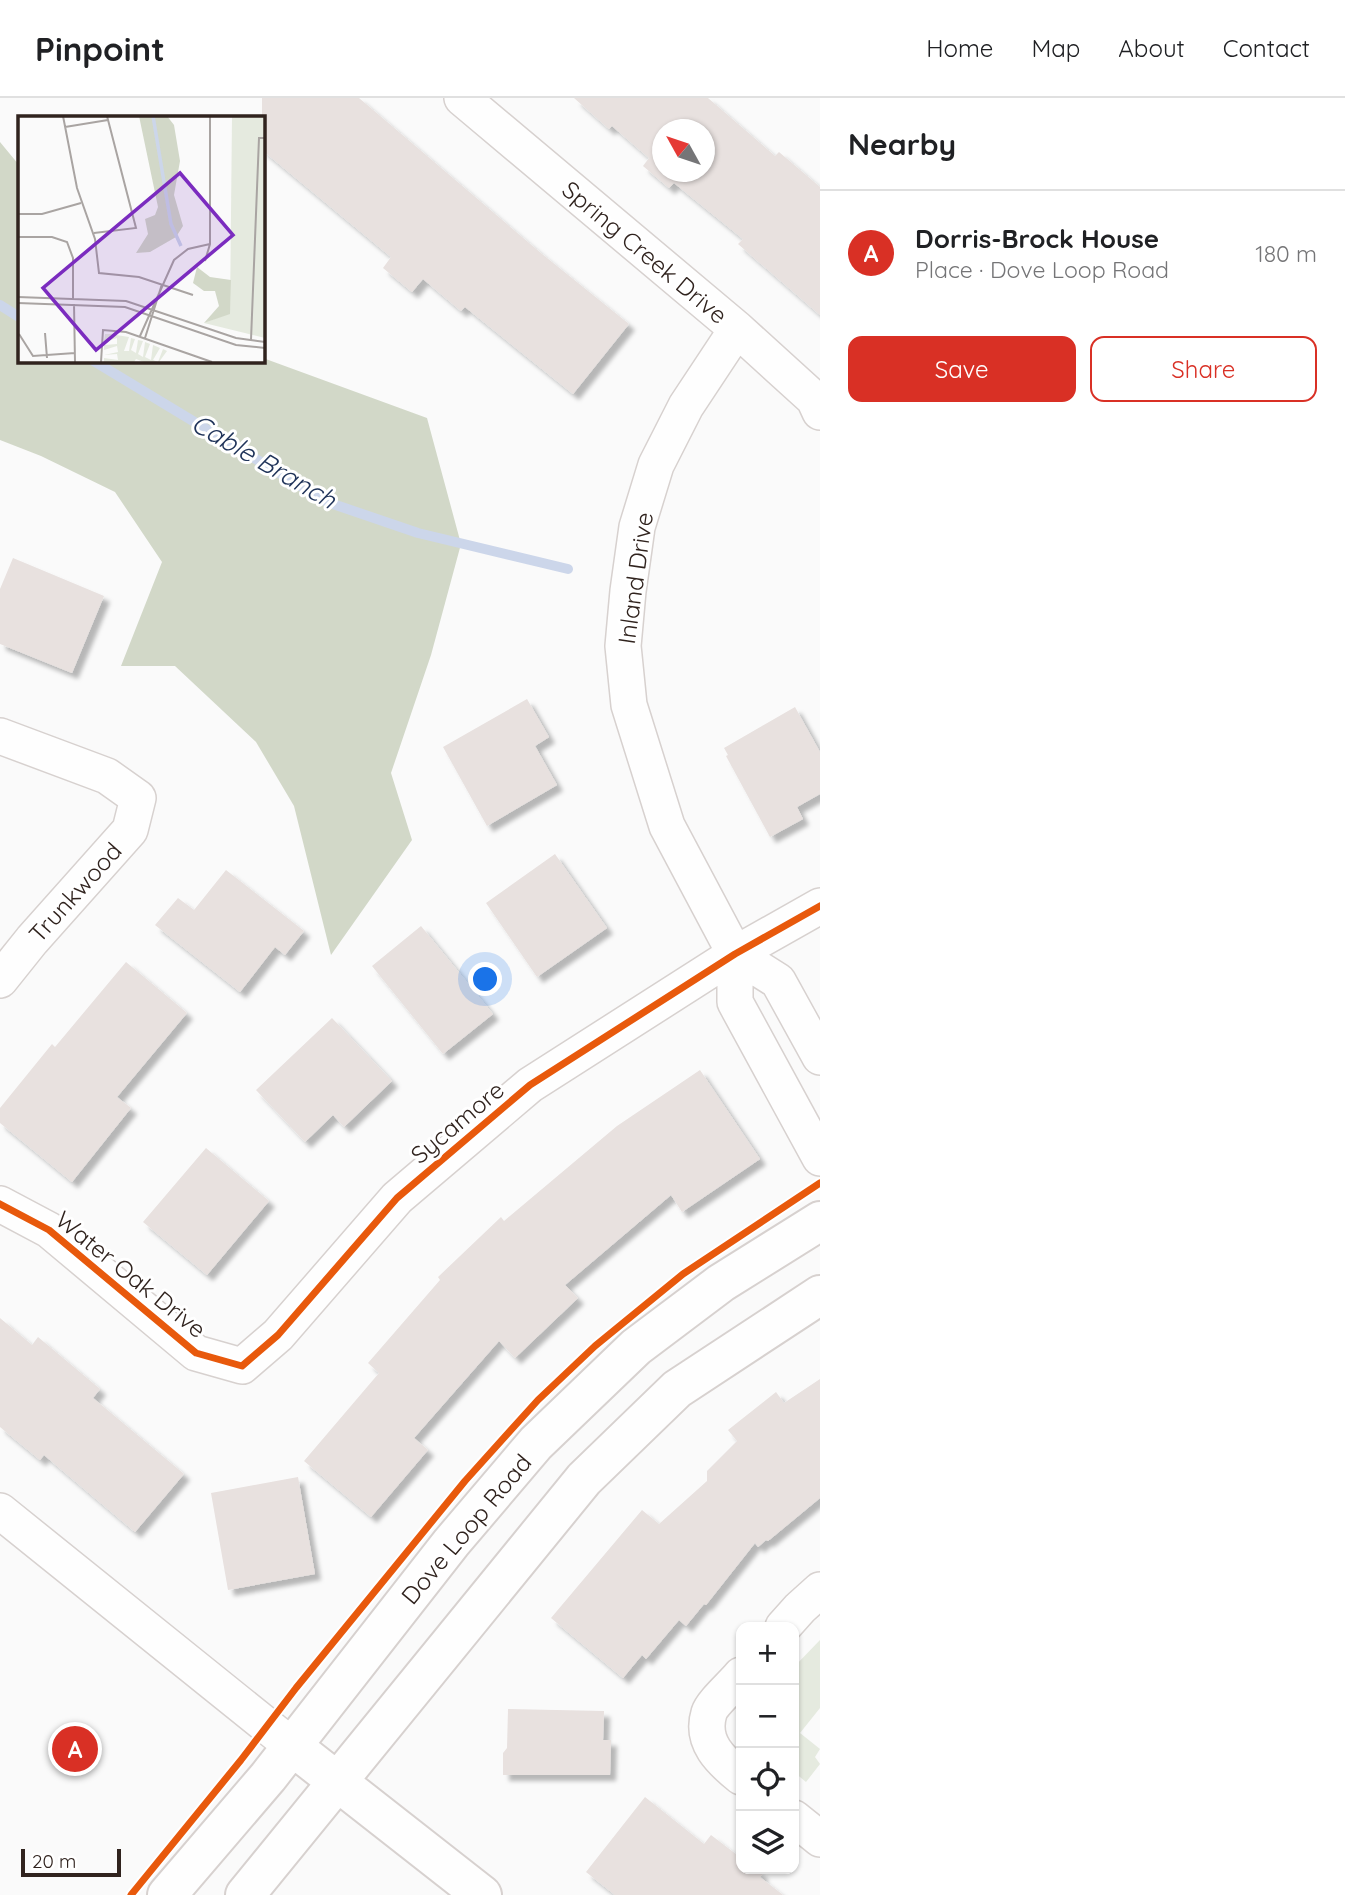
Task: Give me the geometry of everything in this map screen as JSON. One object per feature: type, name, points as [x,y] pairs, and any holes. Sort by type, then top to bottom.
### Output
[{"type":"main road","name":"Dove Loop Road","points":[[167,1895],[292,1746],[451,1543],[536,1443],[636,1347],[722,1283],[820,1221]]},
{"type":"main road","points":[[245,1895],[584,1479],[677,1389],[820,1295]]},
{"type":"main road","points":[[292,1746],[482,1895]]},
{"type":"street","name":"Spring Creek Drive","points":[[462,98],[737,329],[814,400],[820,412]]},
{"type":"street","name":"Inland Drive","points":[[737,329],[686,406],[656,465],[637,527],[623,646],[629,705],[667,826],[735,954],[735,1002],[820,1158]]},
{"type":"street","name":"Trunkwood","points":[[0,737],[107,776],[138,798],[130,831],[32,940],[0,981]]},
{"type":"street","name":"Sycamore","points":[[242,1366],[278,1335],[397,1198],[530,1085],[735,954],[820,905]]},
{"type":"street","name":"Inland Drive","points":[[735,954],[778,981],[820,1057]]},
{"type":"street","name":"Water Oak Drive","points":[[0,1204],[49,1230],[196,1353],[242,1366]]},
{"type":"street","points":[[0,1511],[292,1746]]},
{"type":"street","points":[[787,1622],[820,1590]]},
{"type":"street","points":[[736,1681],[709,1712],[708,1740],[722,1762],[736,1773]]},
{"type":"street","points":[[799,1822],[820,1839]]},
{"type":"shaded area","points":[[820,1640],[820,1708],[800,1733],[820,1749],[815,1757],[820,1764],[806,1782],[799,1776],[799,1662]]},
{"type":"green space","points":[[0,142],[18,164],[18,362],[264,362],[264,358],[427,418],[461,544],[431,655],[391,773],[412,840],[331,955],[294,806],[256,742],[175,666],[121,666],[162,562],[115,492],[41,456],[0,440]]},
{"type":"building","points":[[262,98],[359,98],[542,254],[629,324],[573,394],[465,307],[461,311],[423,279],[412,292],[383,268],[391,257],[264,152]]},
{"type":"building","points":[[574,98],[708,98],[775,156],[779,152],[820,187],[820,315],[738,244],[743,239],[674,183],[669,188],[662,182],[715,182],[715,119],[652,119],[652,174],[643,166],[649,158],[612,126],[609,129]]},
{"type":"building","points":[[13,558],[104,596],[72,673],[0,644],[0,589]]},
{"type":"building","points":[[527,699],[549,737],[535,746],[557,785],[487,826],[443,747]]},
{"type":"building","points":[[795,707],[820,752],[820,794],[797,807],[803,819],[770,837],[724,748]]},
{"type":"building","points":[[555,854],[607,928],[537,977],[486,903]]},
{"type":"building","points":[[226,870],[304,931],[285,955],[275,947],[240,992],[155,925],[178,898],[194,910]]},
{"type":"building","points":[[421,926],[493,1014],[443,1054],[372,966]]},
{"type":"building","points":[[126,962],[187,1013],[117,1097],[131,1108],[72,1182],[0,1123],[0,1108],[52,1044],[55,1047]]},
{"type":"building","points":[[332,1018],[392,1081],[344,1127],[333,1115],[305,1142],[256,1090]]},
{"type":"building","points":[[700,1070],[760,1159],[682,1212],[671,1195],[565,1285],[578,1298],[515,1358],[499,1341],[414,1438],[428,1450],[371,1517],[304,1461],[379,1373],[368,1363],[440,1280],[438,1277],[501,1217],[504,1221],[617,1126]]},
{"type":"building","points":[[206,1148],[269,1201],[207,1275],[143,1222]]},
{"type":"building","points":[[0,1318],[32,1345],[38,1337],[100,1389],[93,1398],[184,1474],[135,1532],[44,1455],[40,1460],[0,1427]]},
{"type":"building","points":[[820,1379],[820,1498],[768,1541],[758,1547],[755,1543],[686,1626],[679,1620],[646,1659],[642,1655],[623,1678],[551,1618],[642,1510],[659,1524],[707,1481],[707,1471],[737,1441],[728,1430],[776,1392],[784,1403]]},
{"type":"building","points":[[298,1477],[315,1574],[228,1590],[211,1493]]},
{"type":"building","points":[[508,1709],[604,1711],[603,1740],[611,1740],[610,1775],[503,1775]]},
{"type":"building","points":[[645,1797],[704,1844],[711,1835],[736,1854],[736,1874],[763,1874],[760,1877],[783,1895],[615,1895],[586,1872]]},
{"type":"waterway","name":"Cable Branch","points":[[0,305],[18,316]]},
{"type":"waterway","name":"Cable Branch","points":[[95,362],[327,502],[418,533],[568,569]]},
{"type":"cycle path","points":[[0,1204],[49,1230],[196,1353],[242,1366],[278,1335],[397,1198],[530,1085],[735,954],[820,906]]},
{"type":"cycle path","points":[[131,1895],[465,1481],[538,1400],[595,1346],[683,1274],[820,1183]]},
{"type":"place","name":"Dorris-Brock House","points":[[75,1749]]}]
